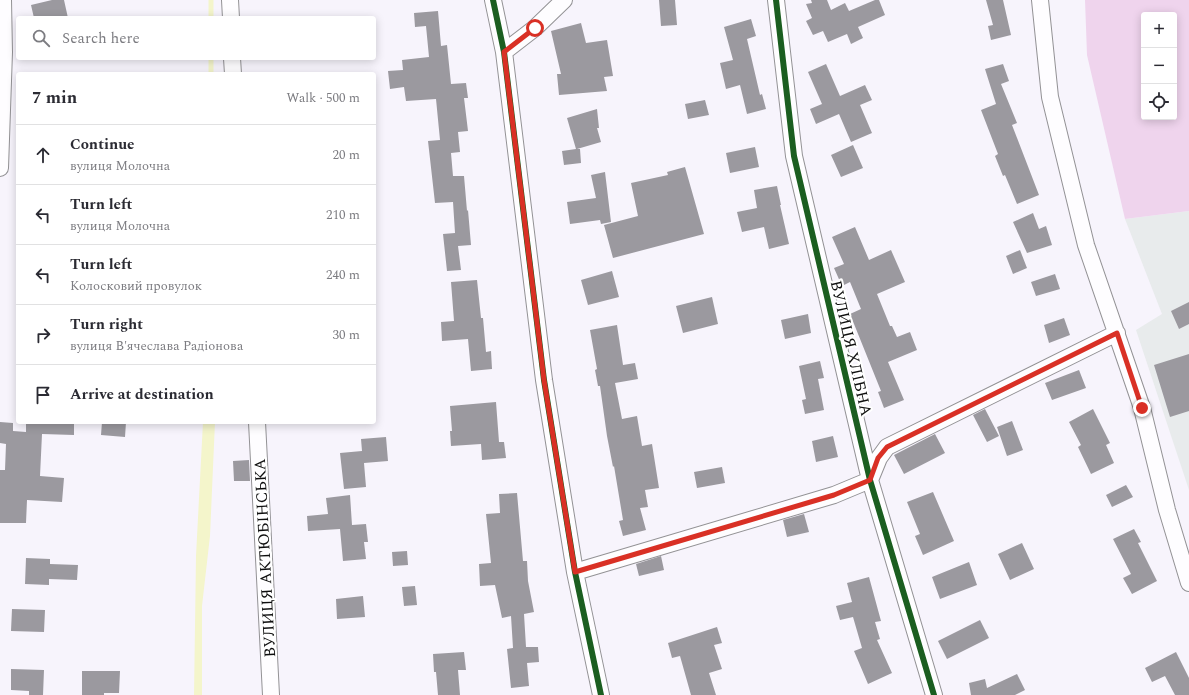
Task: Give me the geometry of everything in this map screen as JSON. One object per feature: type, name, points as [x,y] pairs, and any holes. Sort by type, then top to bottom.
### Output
[{"type":"street","points":[[0,168],[4,52],[3,0]]},
{"type":"street","points":[[230,0],[231,16]]},
{"type":"street","points":[[493,0],[504,52],[544,380],[575,572],[601,695]]},
{"type":"street","points":[[504,52],[535,28],[564,0]]},
{"type":"street","name":"ВУЛИЦЯ ХЛІБНА","points":[[776,0],[794,156],[870,480],[934,695]]},
{"type":"street","points":[[1040,0],[1050,97],[1086,245],[1142,408],[1167,510],[1189,583]]},
{"type":"street","points":[[232,60],[232,72]]},
{"type":"street","points":[[575,572],[834,495],[870,480],[878,458],[887,447],[1117,333]]},
{"type":"street","name":"ВУЛИЦЯ АКТЮБІНСЬКА","points":[[257,424],[272,695]]},
{"type":"shaded area","points":[[1085,0],[1189,0],[1189,211],[1125,219],[1087,55]]},
{"type":"shaded area","points":[[1189,211],[1189,490],[1136,330],[1162,314],[1125,219]]},
{"type":"shaded area","points":[[203,424],[215,424],[210,536],[202,606],[202,695],[194,695],[196,556]]},
{"type":"building","points":[[52,0],[64,0],[68,16],[34,16],[31,5]]},
{"type":"building","points":[[659,0],[675,0],[677,25],[661,26]]},
{"type":"building","points":[[811,0],[827,0],[831,10],[845,3],[849,11],[875,0],[879,0],[885,15],[858,27],[863,38],[851,44],[847,34],[828,42],[823,31],[813,35],[806,21],[812,18],[806,4],[812,3]]},
{"type":"building","points":[[986,0],[1003,0],[1011,35],[991,40],[988,26],[993,25]]},
{"type":"building","points":[[438,11],[441,46],[447,45],[451,84],[466,83],[468,98],[464,98],[468,131],[458,132],[460,152],[451,153],[453,176],[464,176],[471,245],[458,246],[461,270],[447,271],[443,234],[455,233],[453,202],[435,203],[428,141],[440,140],[436,99],[406,101],[404,87],[390,89],[388,71],[403,70],[402,60],[429,57],[426,26],[415,27],[414,13]]},
{"type":"building","points":[[751,19],[756,36],[747,39],[760,95],[762,94],[766,109],[747,114],[740,85],[726,89],[720,63],[733,60],[724,27]]},
{"type":"building","points":[[581,23],[586,43],[607,40],[613,76],[604,77],[607,91],[559,95],[557,74],[561,74],[551,31]]},
{"type":"building","points":[[826,64],[840,96],[865,85],[872,100],[860,105],[872,133],[851,142],[839,114],[816,124],[810,109],[822,104],[808,72]]},
{"type":"building","points":[[1003,64],[1009,81],[1001,84],[1017,123],[1012,125],[1039,195],[1017,204],[995,156],[998,154],[981,110],[996,104],[985,69]]},
{"type":"building","points":[[705,100],[709,115],[688,119],[685,104]]},
{"type":"building","points":[[597,109],[599,128],[597,128],[601,142],[577,149],[580,149],[581,163],[564,165],[562,151],[576,149],[567,118]]},
{"type":"building","points":[[853,145],[863,168],[841,177],[831,155]]},
{"type":"building","points":[[755,147],[759,167],[730,173],[726,153]]},
{"type":"building","points":[[685,167],[704,234],[613,258],[604,225],[638,216],[631,183],[668,175],[667,172]]},
{"type":"building","points":[[605,172],[611,222],[601,224],[600,220],[570,224],[567,202],[596,198],[591,175]]},
{"type":"building","points":[[777,186],[789,244],[769,249],[764,227],[742,232],[737,212],[757,208],[754,190]]},
{"type":"building","points":[[1033,213],[1039,229],[1046,226],[1052,245],[1027,253],[1013,222]]},
{"type":"building","points":[[855,227],[869,260],[891,250],[905,282],[877,294],[890,326],[892,326],[897,337],[910,332],[917,350],[888,362],[904,400],[884,408],[878,392],[881,391],[850,314],[861,309],[850,282],[842,286],[834,268],[844,264],[832,237]]},
{"type":"building","points":[[1020,250],[1027,268],[1013,274],[1006,256]]},
{"type":"building","points":[[612,271],[619,297],[588,305],[581,280]]},
{"type":"building","points":[[1055,274],[1060,289],[1036,296],[1031,282]]},
{"type":"building","points":[[477,280],[481,318],[483,318],[486,352],[491,351],[492,369],[471,371],[468,339],[442,341],[441,322],[454,321],[451,282]]},
{"type":"building","points":[[712,297],[718,324],[683,333],[676,306]]},
{"type":"building","points":[[1189,302],[1189,324],[1179,329],[1171,311]]},
{"type":"building","points":[[808,314],[811,333],[785,339],[781,320]]},
{"type":"building","points":[[1064,318],[1070,335],[1049,343],[1044,325]]},
{"type":"building","points":[[617,325],[623,365],[635,363],[638,379],[615,383],[622,419],[637,416],[642,446],[652,444],[659,488],[645,490],[648,507],[640,508],[646,530],[623,536],[619,521],[623,520],[614,466],[613,467],[607,436],[600,386],[598,386],[595,370],[597,369],[590,330]]},
{"type":"building","points":[[1189,354],[1189,411],[1170,417],[1154,365]]},
{"type":"building","points":[[820,361],[824,378],[818,379],[824,410],[805,414],[802,400],[806,399],[799,366]]},
{"type":"building","points":[[1079,370],[1086,388],[1052,400],[1045,383]]},
{"type":"building","points":[[496,402],[499,442],[504,442],[506,458],[482,460],[481,444],[451,446],[450,431],[452,431],[450,406]]},
{"type":"building","points":[[985,409],[999,436],[987,442],[973,415]]},
{"type":"building","points":[[1093,409],[1110,443],[1106,445],[1114,463],[1091,474],[1078,447],[1081,445],[1069,422]]},
{"type":"building","points":[[1012,421],[1023,450],[1007,456],[997,427]]},
{"type":"building","points":[[0,422],[13,423],[13,431],[26,432],[26,424],[74,424],[74,435],[42,434],[40,476],[64,478],[62,502],[27,500],[26,523],[0,523],[0,470],[5,470],[6,444],[0,443]]},
{"type":"building","points":[[102,424],[126,424],[125,437],[101,435]]},
{"type":"building","points":[[935,434],[945,453],[904,474],[894,455]]},
{"type":"building","points":[[833,436],[838,457],[816,462],[812,441]]},
{"type":"building","points":[[386,437],[388,461],[364,463],[366,487],[344,489],[340,453],[362,451],[361,439]]},
{"type":"building","points":[[249,460],[250,481],[234,481],[233,461]]},
{"type":"building","points":[[722,467],[725,483],[697,488],[694,472]]},
{"type":"building","points":[[1126,485],[1133,497],[1112,507],[1106,495]]},
{"type":"building","points":[[933,492],[954,541],[923,555],[915,536],[920,534],[907,502]]},
{"type":"building","points":[[517,493],[523,561],[527,561],[528,581],[534,612],[524,614],[526,647],[538,647],[539,662],[527,663],[529,686],[511,688],[507,649],[513,648],[511,616],[502,618],[495,585],[480,586],[479,564],[491,563],[486,514],[500,513],[499,494]]},
{"type":"building","points":[[350,495],[352,525],[366,524],[368,542],[364,542],[366,559],[343,561],[340,529],[308,531],[307,516],[328,514],[326,498]]},
{"type":"building","points":[[804,514],[809,532],[787,537],[783,520]]},
{"type":"building","points":[[1134,529],[1141,542],[1138,543],[1157,581],[1132,594],[1123,578],[1131,574],[1113,539]]},
{"type":"building","points":[[1022,543],[1034,569],[1010,580],[998,554]]},
{"type":"building","points":[[407,551],[408,565],[393,566],[392,552]]},
{"type":"building","points":[[661,556],[664,570],[639,576],[636,564]]},
{"type":"building","points":[[26,558],[50,559],[50,564],[78,565],[77,580],[49,579],[49,585],[25,584]]},
{"type":"building","points":[[969,562],[977,585],[940,599],[932,577]]},
{"type":"building","points":[[869,577],[881,621],[875,622],[880,639],[877,640],[892,673],[868,684],[854,651],[862,648],[853,617],[840,620],[836,606],[852,602],[847,583]]},
{"type":"building","points":[[415,586],[417,605],[404,606],[402,587]]},
{"type":"building","points":[[363,596],[365,617],[337,619],[336,599]]},
{"type":"building","points":[[12,609],[45,610],[44,632],[11,631]]},
{"type":"building","points":[[980,620],[989,638],[947,659],[938,641]]},
{"type":"building","points":[[717,627],[722,643],[714,645],[722,669],[709,673],[716,695],[691,695],[680,656],[672,658],[668,643]]},
{"type":"building","points":[[464,652],[466,670],[458,670],[460,695],[438,695],[433,654]]},
{"type":"building","points":[[1176,652],[1189,678],[1189,695],[1175,695],[1165,676],[1152,682],[1145,668]]},
{"type":"building","points":[[11,669],[44,670],[43,695],[29,695],[29,691],[11,690]]},
{"type":"building","points":[[82,671],[120,671],[119,693],[82,695]]},
{"type":"building","points":[[1017,674],[1025,690],[1015,695],[971,695],[969,683],[985,679],[987,688]]},
{"type":"waterway","points":[[211,0],[211,16]]},
{"type":"waterway","points":[[211,60],[211,72]]},
{"type":"cycle path","points":[[493,0],[504,52],[544,380],[575,572],[601,695]]},
{"type":"cycle path","points":[[776,0],[794,156],[870,480],[934,695]]},
{"type":"route","points":[[535,28],[504,52],[544,380],[575,572],[834,495],[870,480],[878,458],[887,447],[1117,333],[1142,408]]}]
